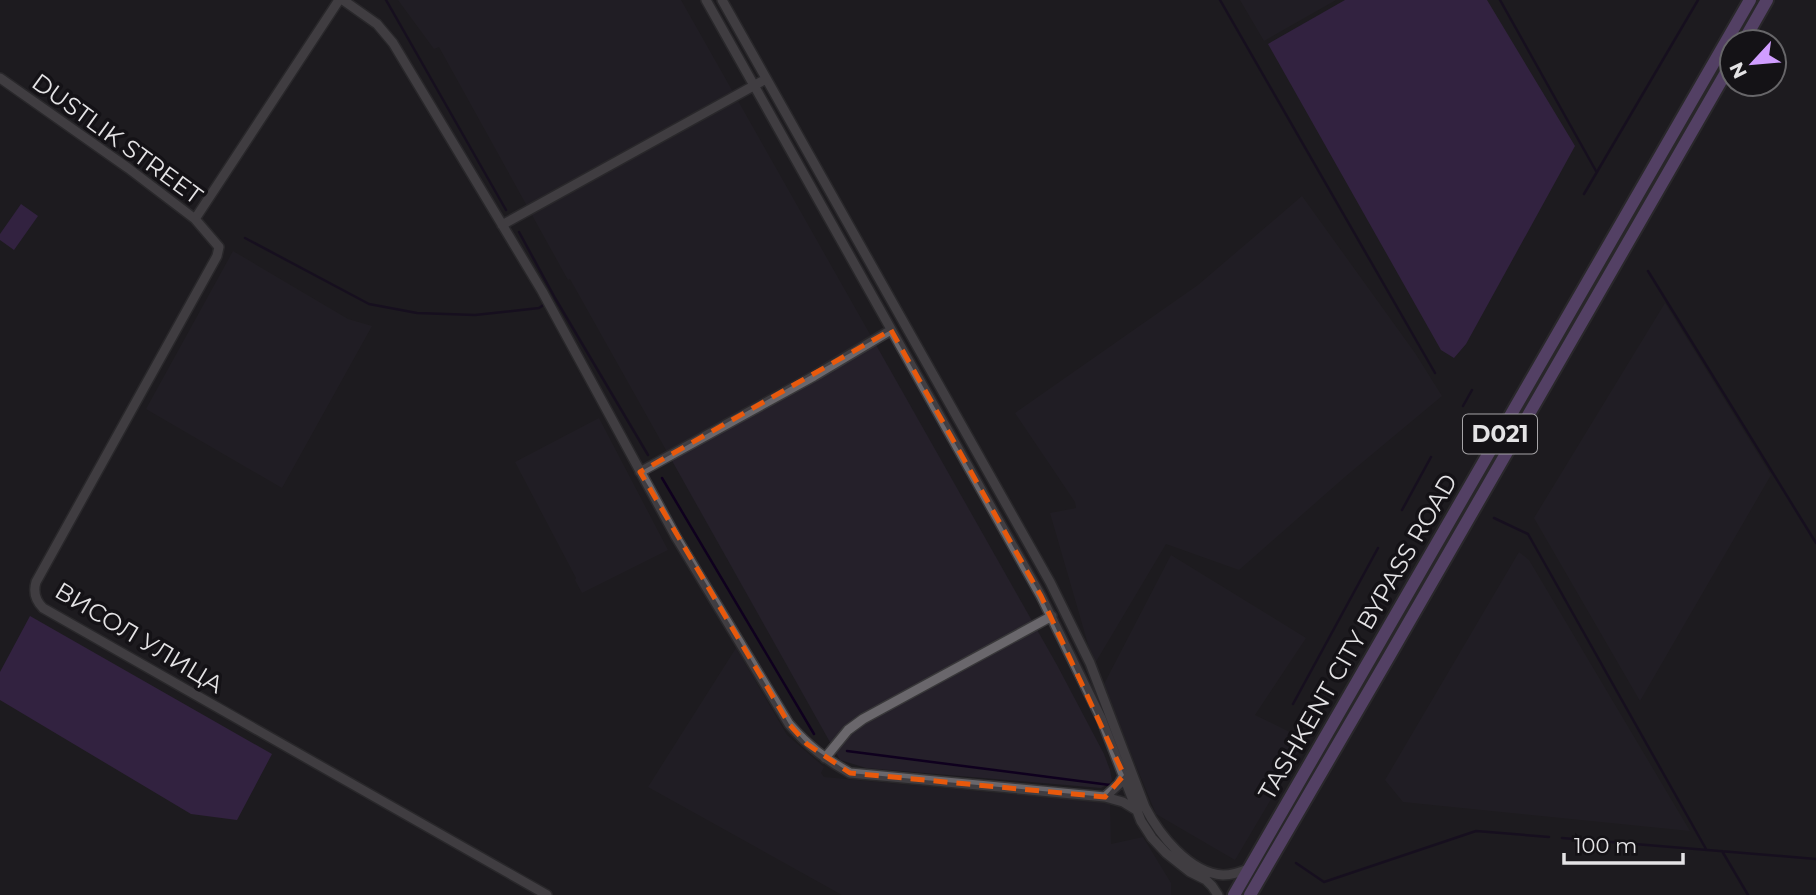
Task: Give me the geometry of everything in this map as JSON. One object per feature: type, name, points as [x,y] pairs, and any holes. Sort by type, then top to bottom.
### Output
[{"type":"highway","name":"TASHKENT CITY BYPASS ROAD","points":[[1234,895],[1750,0]]},
{"type":"highway","points":[[1751,28],[1768,0]]},
{"type":"highway","name":"TASHKENT CITY BYPASS ROAD","points":[[1250,895],[1718,86]]},
{"type":"highway","points":[[1373,652],[1382,653],[1387,660]]},
{"type":"street","points":[[195,219],[341,0],[377,24],[385,33],[548,302],[676,537],[789,724],[807,744],[850,773],[1105,797],[1123,802],[1136,810]]},
{"type":"street","points":[[706,0],[1052,616],[1087,688],[1136,810],[1147,830],[1166,853],[1190,872],[1206,880],[1218,895]]},
{"type":"street","points":[[722,0],[1068,615],[1090,663],[1145,807],[1157,828],[1186,858],[1208,871],[1227,875],[1250,868]]},
{"type":"street","name":"DUSTLIK STREET","points":[[0,78],[128,167],[195,219],[209,234]]},
{"type":"street","points":[[502,225],[766,79]]},
{"type":"street","name":"ВИСОЛ УЛИЦА","points":[[209,234],[219,247],[217,256],[37,579],[34,592],[37,601],[55,615],[547,895]]},
{"type":"street","points":[[640,472],[891,330]]},
{"type":"street","points":[[950,432],[962,426]]},
{"type":"street","points":[[825,758],[848,730],[863,719],[1052,616]]},
{"type":"street","points":[[1105,797],[1124,775]]},
{"type":"highlighted area","points":[[891,330],[1041,596],[1124,775],[1105,797],[850,773],[807,744],[789,724],[640,472]]},
{"type":"shaded area","points":[[398,0],[681,0],[1057,665],[1104,754],[1110,770],[1110,783],[1101,788],[866,768],[840,760],[439,47],[434,49]]},
{"type":"shaded area","points":[[1240,0],[1336,0],[1264,41]]},
{"type":"shaded area","points":[[1345,0],[1487,0],[1575,146],[1466,344],[1454,358],[1441,350],[1268,44]]},
{"type":"shaded area","points":[[1302,196],[1415,353],[1442,396],[1239,570],[1166,544],[1094,665],[1050,513],[1076,508],[1075,502],[1015,413],[1198,285]]},
{"type":"shaded area","points":[[21,204],[38,216],[14,250],[0,240],[0,234]]},
{"type":"shaded area","points":[[233,251],[348,319],[372,326],[282,488],[146,409]]},
{"type":"shaded area","points":[[1665,303],[1771,475],[1640,701],[1534,518]]},
{"type":"shaded area","points":[[599,418],[668,550],[582,593],[515,462]]},
{"type":"shaded area","points":[[1519,552],[1529,560],[1690,831],[1403,802],[1385,780]]},
{"type":"shaded area","points":[[1171,555],[1306,638],[1255,715],[1306,740],[1235,860],[1156,814],[1103,686]]},
{"type":"shaded area","points":[[30,616],[272,754],[237,820],[191,814],[0,700],[0,672]]},
{"type":"shaded area","points":[[736,648],[787,735],[824,767],[821,773],[824,777],[1110,803],[1111,844],[1143,837],[1171,883],[1171,895],[842,895],[648,787]]},
{"type":"waterway","points":[[386,0],[506,210]]},
{"type":"waterway","points":[[1220,0],[1435,373]]},
{"type":"waterway","points":[[1500,0],[1596,171]]},
{"type":"waterway","points":[[1584,194],[1698,0]]},
{"type":"waterway","points":[[519,232],[648,455]]},
{"type":"waterway","points":[[245,238],[369,304],[417,313],[475,315],[539,308],[545,304]]},
{"type":"waterway","points":[[1648,271],[1816,543]]},
{"type":"waterway","points":[[1463,406],[1472,390]]},
{"type":"waterway","points":[[1402,510],[1431,457]]},
{"type":"waterway","points":[[662,478],[814,734]]},
{"type":"waterway","points":[[1494,518],[1528,534],[1706,849]]},
{"type":"waterway","points":[[1293,704],[1378,548]]},
{"type":"waterway","points":[[847,751],[1110,785]]},
{"type":"waterway","points":[[1296,863],[1324,882],[1476,831],[1549,837]]},
{"type":"waterway","points":[[1562,838],[1816,859]]},
{"type":"waterway","points":[[1722,851],[1748,895]]}]
